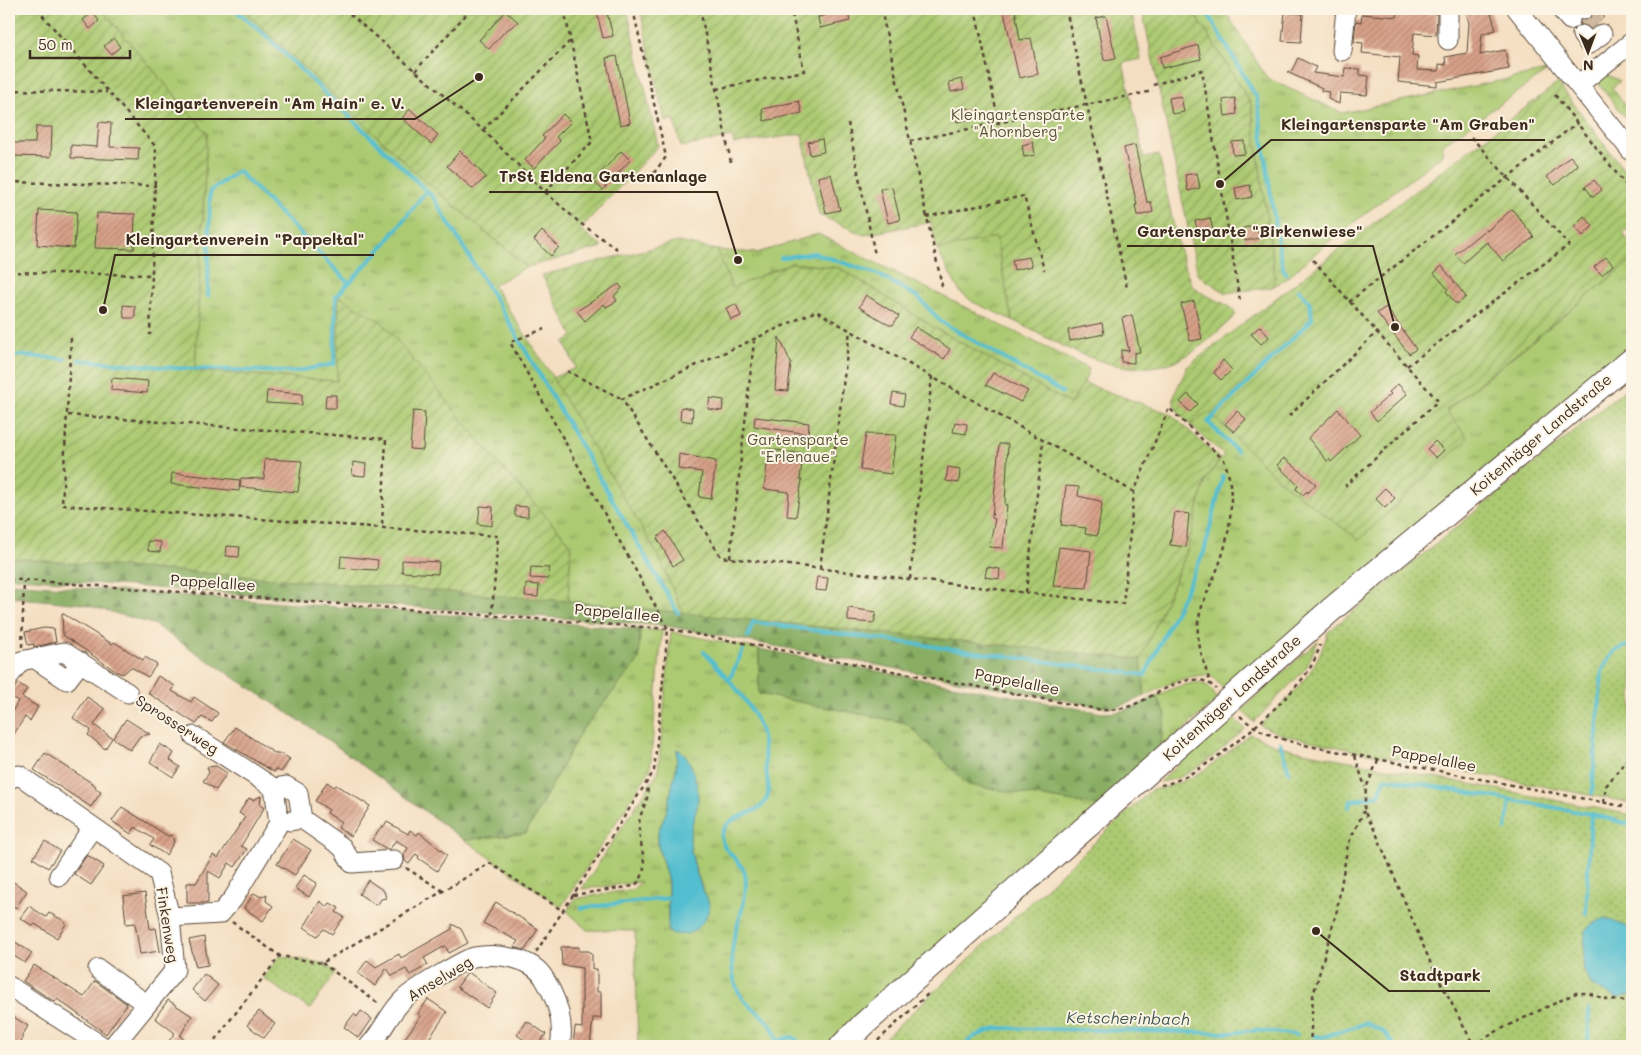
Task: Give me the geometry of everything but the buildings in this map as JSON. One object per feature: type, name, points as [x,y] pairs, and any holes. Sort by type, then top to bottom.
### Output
[{"type":"main road","name":"Koitenhäger Landstraße","points":[[842,1046],[864,1024],[1332,609],[1632,360]]},
{"type":"street","points":[[1342,51],[1346,9]]},
{"type":"street","points":[[1448,9],[1448,40]]},
{"type":"street","points":[[1517,9],[1632,152]]},
{"type":"street","points":[[1578,85],[1632,42]]},
{"type":"street","name":"Sprosserweg","points":[[28,659],[64,652],[128,693]]},
{"type":"street","points":[[9,676],[28,659]]},
{"type":"street","name":"Sprosserweg","points":[[194,736],[274,788],[286,786],[298,793],[302,819]]},
{"type":"street","name":"Finkenweg","points":[[9,780],[19,776],[159,873],[170,917],[174,970],[113,1046]]},
{"type":"street","points":[[170,917],[220,914],[234,899],[279,822],[274,788]]},
{"type":"street","points":[[279,822],[302,819],[342,847],[352,863],[394,860]]},
{"type":"street","points":[[59,876],[93,827]]},
{"type":"street","name":"Amselweg","points":[[368,1046],[406,997],[474,957],[502,957],[528,963]]},
{"type":"street","points":[[528,963],[540,972],[558,1004],[562,1027],[560,1046]]},
{"type":"street","points":[[98,969],[146,1004]]},
{"type":"street","points":[[9,986],[102,1046]]},
{"type":"path","points":[[37,9],[107,92],[156,146],[150,335]]},
{"type":"path","points":[[344,9],[483,130],[545,192],[580,223],[620,251]]},
{"type":"path","points":[[348,13],[352,9]]},
{"type":"path","points":[[415,71],[471,9]]},
{"type":"path","points":[[545,192],[592,142],[564,9]]},
{"type":"path","points":[[633,9],[666,157],[647,182]]},
{"type":"path","points":[[700,9],[731,163]]},
{"type":"path","points":[[716,89],[804,71],[790,9]]},
{"type":"path","points":[[881,9],[943,290]]},
{"type":"path","points":[[975,9],[999,123]]},
{"type":"path","points":[[1066,9],[1127,288]]},
{"type":"path","points":[[483,130],[571,40]]},
{"type":"path","points":[[1153,85],[1202,70],[1240,300]]},
{"type":"path","points":[[9,90],[107,92]]},
{"type":"path","points":[[910,141],[1153,92]]},
{"type":"path","points":[[1555,95],[1632,193]]},
{"type":"path","points":[[848,123],[875,255]]},
{"type":"path","points":[[1350,302],[1577,123]]},
{"type":"path","points":[[1407,366],[1569,245],[1471,137]]},
{"type":"path","points":[[9,182],[156,186]]},
{"type":"path","points":[[926,217],[1024,196],[1044,270]]},
{"type":"path","points":[[1313,260],[1438,401],[1345,486]]},
{"type":"path","points":[[9,272],[152,275]]},
{"type":"path","points":[[568,371],[622,399],[721,557],[1123,604],[1134,492],[816,311],[622,399]]},
{"type":"path","points":[[528,963],[654,771],[668,629],[510,342],[544,329]]},
{"type":"path","points":[[820,568],[850,330]]},
{"type":"path","points":[[1288,416],[1377,332]]},
{"type":"path","points":[[71,338],[62,505],[382,526],[498,536],[492,614]]},
{"type":"path","points":[[730,558],[754,340]]},
{"type":"path","points":[[910,579],[932,377]]},
{"type":"path","name":"Pappelallee","points":[[9,580],[492,614],[668,629],[1102,710],[1119,710],[1134,705],[1175,684],[1197,679],[1210,683],[1201,650],[1198,624],[1204,602],[1221,560],[1229,522],[1228,469],[1224,460],[1168,408],[1134,492]]},
{"type":"path","points":[[68,415],[386,439],[382,526]]},
{"type":"path","points":[[1026,592],[1043,441]]},
{"type":"path","points":[[24,581],[28,659]]},
{"type":"path","points":[[1158,785],[1167,784],[1209,763],[1252,727],[1309,670],[1321,643]]},
{"type":"path","name":"Sprosserweg","points":[[128,693],[194,736]]},
{"type":"path","name":"Pappelallee","points":[[1238,714],[1252,727],[1278,739],[1355,756],[1632,808]]},
{"type":"path","points":[[1604,802],[1606,786],[1632,752]]},
{"type":"path","points":[[1355,756],[1366,788]]},
{"type":"path","points":[[1310,1046],[1313,996],[1337,910],[1348,844],[1364,811],[1366,788],[1378,760]]},
{"type":"path","points":[[573,895],[634,886],[640,881],[644,863],[639,820],[647,803],[646,783]]},
{"type":"path","points":[[1364,811],[1376,833],[1431,964],[1474,1046],[1499,1030],[1576,993],[1588,993],[1608,1000],[1632,1001]]},
{"type":"path","points":[[394,860],[443,891]]},
{"type":"path","points":[[322,962],[490,863],[563,911]]},
{"type":"path","points":[[220,914],[280,956],[322,962],[393,1014]]},
{"type":"path","points":[[210,1046],[280,956]]},
{"type":"green space","points":[[9,9],[101,9],[207,133],[195,371],[337,381],[339,296],[383,323],[497,462],[571,544],[568,601],[9,558]]},
{"type":"green space","points":[[101,9],[242,9],[422,178],[527,267],[493,285],[566,398],[659,557],[683,613],[568,601],[571,544],[497,462],[340,297],[337,381],[195,371],[207,133]]},
{"type":"green space","points":[[242,9],[627,9],[658,146],[580,229],[602,247],[527,267],[422,178]]},
{"type":"green space","name":"Kleingartensparte \"Ahornberg\"","points":[[640,9],[1131,9],[1141,59],[1123,63],[1144,158],[1159,155],[1179,246],[1189,279],[1200,292],[1228,306],[1236,315],[1208,340],[1186,356],[1156,366],[1135,367],[1113,364],[1092,358],[1012,320],[996,237],[937,250],[931,222],[864,235],[819,215],[802,134],[734,144],[732,137],[681,147],[674,119],[665,122]]},
{"type":"green space","points":[[1142,9],[1192,9],[1251,104],[1275,277],[1272,287],[1226,293],[1198,275]]},
{"type":"green space","points":[[1192,9],[1224,9],[1267,78],[1342,113],[1547,71],[1443,144],[1442,155],[1333,238],[1283,281],[1272,287],[1275,277],[1251,104]]},
{"type":"green space","points":[[1605,74],[1620,81],[1612,88],[1632,113],[1632,126],[1596,81]]},
{"type":"green space","points":[[1558,83],[1632,181],[1632,225],[1623,233],[1632,246],[1632,260],[1446,410],[1468,438],[1359,540],[1280,481],[1209,412],[1190,425],[1182,417],[1174,404],[1174,398],[1187,367]]},
{"type":"green space","points":[[818,234],[1089,369],[1084,383],[1070,404],[937,329],[840,268],[791,263],[732,288],[717,250],[757,253]]},
{"type":"green space","points":[[996,237],[1012,320],[973,302],[960,292],[937,250]]},
{"type":"green space","name":"Gartensparte \"Erlenaue\"","points":[[678,242],[717,250],[732,288],[791,263],[840,268],[937,329],[1070,404],[1084,383],[1171,414],[1220,459],[1205,481],[1186,554],[1141,659],[683,613],[659,557],[552,378],[576,368],[564,342],[573,336],[542,275]]},
{"type":"green space","points":[[1632,260],[1632,344],[1574,391],[1518,443],[1226,692],[1211,675],[1202,675],[1177,681],[1145,696],[1141,659],[1186,554],[1205,481],[1224,455],[1190,425],[1209,412],[1280,481],[1359,539],[1467,438],[1446,411]]},
{"type":"green space","points":[[1632,384],[1632,803],[1356,751],[1280,734],[1260,725],[1301,684],[1316,661],[1328,632]]},
{"type":"green space","points":[[9,558],[568,601],[1141,659],[1145,696],[1118,707],[1102,707],[668,626],[9,577]]},
{"type":"green space","points":[[9,583],[640,629],[639,660],[581,731],[526,833],[464,840],[320,734],[153,624],[83,604],[9,597]]},
{"type":"green space","points":[[640,629],[662,631],[650,770],[561,907],[465,840],[526,833],[581,731],[639,660]]},
{"type":"green space","points":[[671,632],[759,649],[759,694],[906,723],[969,785],[1099,806],[833,1046],[638,1046],[635,931],[587,930],[567,911],[575,899],[633,889],[641,882],[582,889],[658,772]],"holes":[[[677,749],[688,766],[697,788],[698,795],[691,827],[690,843],[695,867],[709,905],[668,920],[668,881],[658,846],[658,832],[666,813],[676,769]]]},
{"type":"green space","points":[[1318,641],[1306,668],[1254,722],[1241,710]]},
{"type":"green space","points":[[759,649],[1102,713],[1130,709],[1156,696],[1166,714],[1159,752],[1099,806],[968,785],[906,723],[759,694]]},
{"type":"green space","points":[[1197,682],[1208,686],[1218,699],[1159,752],[1166,714],[1156,696],[1176,687]]},
{"type":"green space","points":[[1232,717],[1245,729],[1195,769],[1171,780],[1159,782]]},
{"type":"green space","points":[[1250,734],[1276,745],[1308,753],[1632,815],[1632,1046],[876,1046],[1151,790],[1180,783],[1205,770]]},
{"type":"green space","points":[[280,956],[322,963],[336,972],[310,1009],[263,978]]},
{"type":"water","points":[[677,749],[682,752],[690,763],[697,786],[698,804],[691,828],[690,840],[696,870],[709,906],[707,916],[701,924],[693,931],[683,935],[668,932],[668,881],[658,846],[658,832],[666,813],[676,769]]},
{"type":"water","points":[[1605,918],[1632,929],[1632,995],[1617,998],[1592,986],[1583,969],[1585,930],[1592,924]]},
{"type":"waterway","points":[[234,9],[262,32],[433,197],[506,317],[678,613]]},
{"type":"waterway","points":[[1205,9],[1257,98],[1278,244],[1283,268],[1286,273]]},
{"type":"waterway","points":[[208,296],[210,191],[238,171],[349,283],[385,244],[426,191]]},
{"type":"waterway","points":[[781,258],[814,253],[877,274],[918,297],[940,321],[1063,393]]},
{"type":"waterway","points":[[79,360],[175,368],[293,372],[334,364],[336,296],[349,283]]},
{"type":"waterway","points":[[1237,451],[1208,422],[1312,319],[1310,303],[1298,289]]},
{"type":"waterway","points":[[12,355],[65,359]]},
{"type":"waterway","points":[[748,637],[753,622],[1145,675],[1204,552],[1223,476]]},
{"type":"waterway","points":[[1592,793],[1602,671],[1614,651],[1629,645]]},
{"type":"waterway","points":[[729,680],[743,650]]},
{"type":"waterway","points":[[704,652],[745,700],[752,711],[762,737],[768,785],[766,800],[757,809],[731,821],[722,833],[721,839],[740,864],[745,874],[745,896],[732,948],[735,981],[739,993],[768,1021],[776,1036],[778,1046]]},
{"type":"waterway","points":[[1280,743],[1289,772]]},
{"type":"waterway","points":[[1349,807],[1351,801],[1379,795],[1385,778],[1591,814],[1632,825]]},
{"type":"waterway","points":[[1506,829],[1510,800]]},
{"type":"waterway","points":[[1586,914],[1591,814]]},
{"type":"waterway","points":[[581,908],[669,898]]},
{"type":"waterway","points":[[1588,1046],[1589,1010]]},
{"type":"waterway","name":"Ketscherinbach","points":[[1314,1036],[1323,1037],[1366,1023],[1385,1033],[1395,1046]]},
{"type":"waterway","name":"Ketscherinbach","points":[[962,1046],[975,1036],[998,1028],[1231,1033],[1255,1030],[1297,1035]]},
{"type":"waterway","name":"Ketscherinbach","points":[[777,1041],[792,1037],[797,1040]]},
{"type":"tunnel","points":[[1583,10],[1595,25]]},
{"type":"place","name":"Kleingartenverein \"Am Hain\" e. V.","points":[[479,77]]},
{"type":"place","name":"Kleingartensparte \"Am Graben\"","points":[[1220,184]]},
{"type":"place","name":"TrSt Eldena Gartenanlage","points":[[738,260]]},
{"type":"place","name":"Kleingartenverein \"Pappeltal\"","points":[[103,310]]},
{"type":"place","name":"Gartensparte \"Birkenwiese\"","points":[[1395,327]]},
{"type":"place","name":"Stadtpark","points":[[1316,931]]}]
